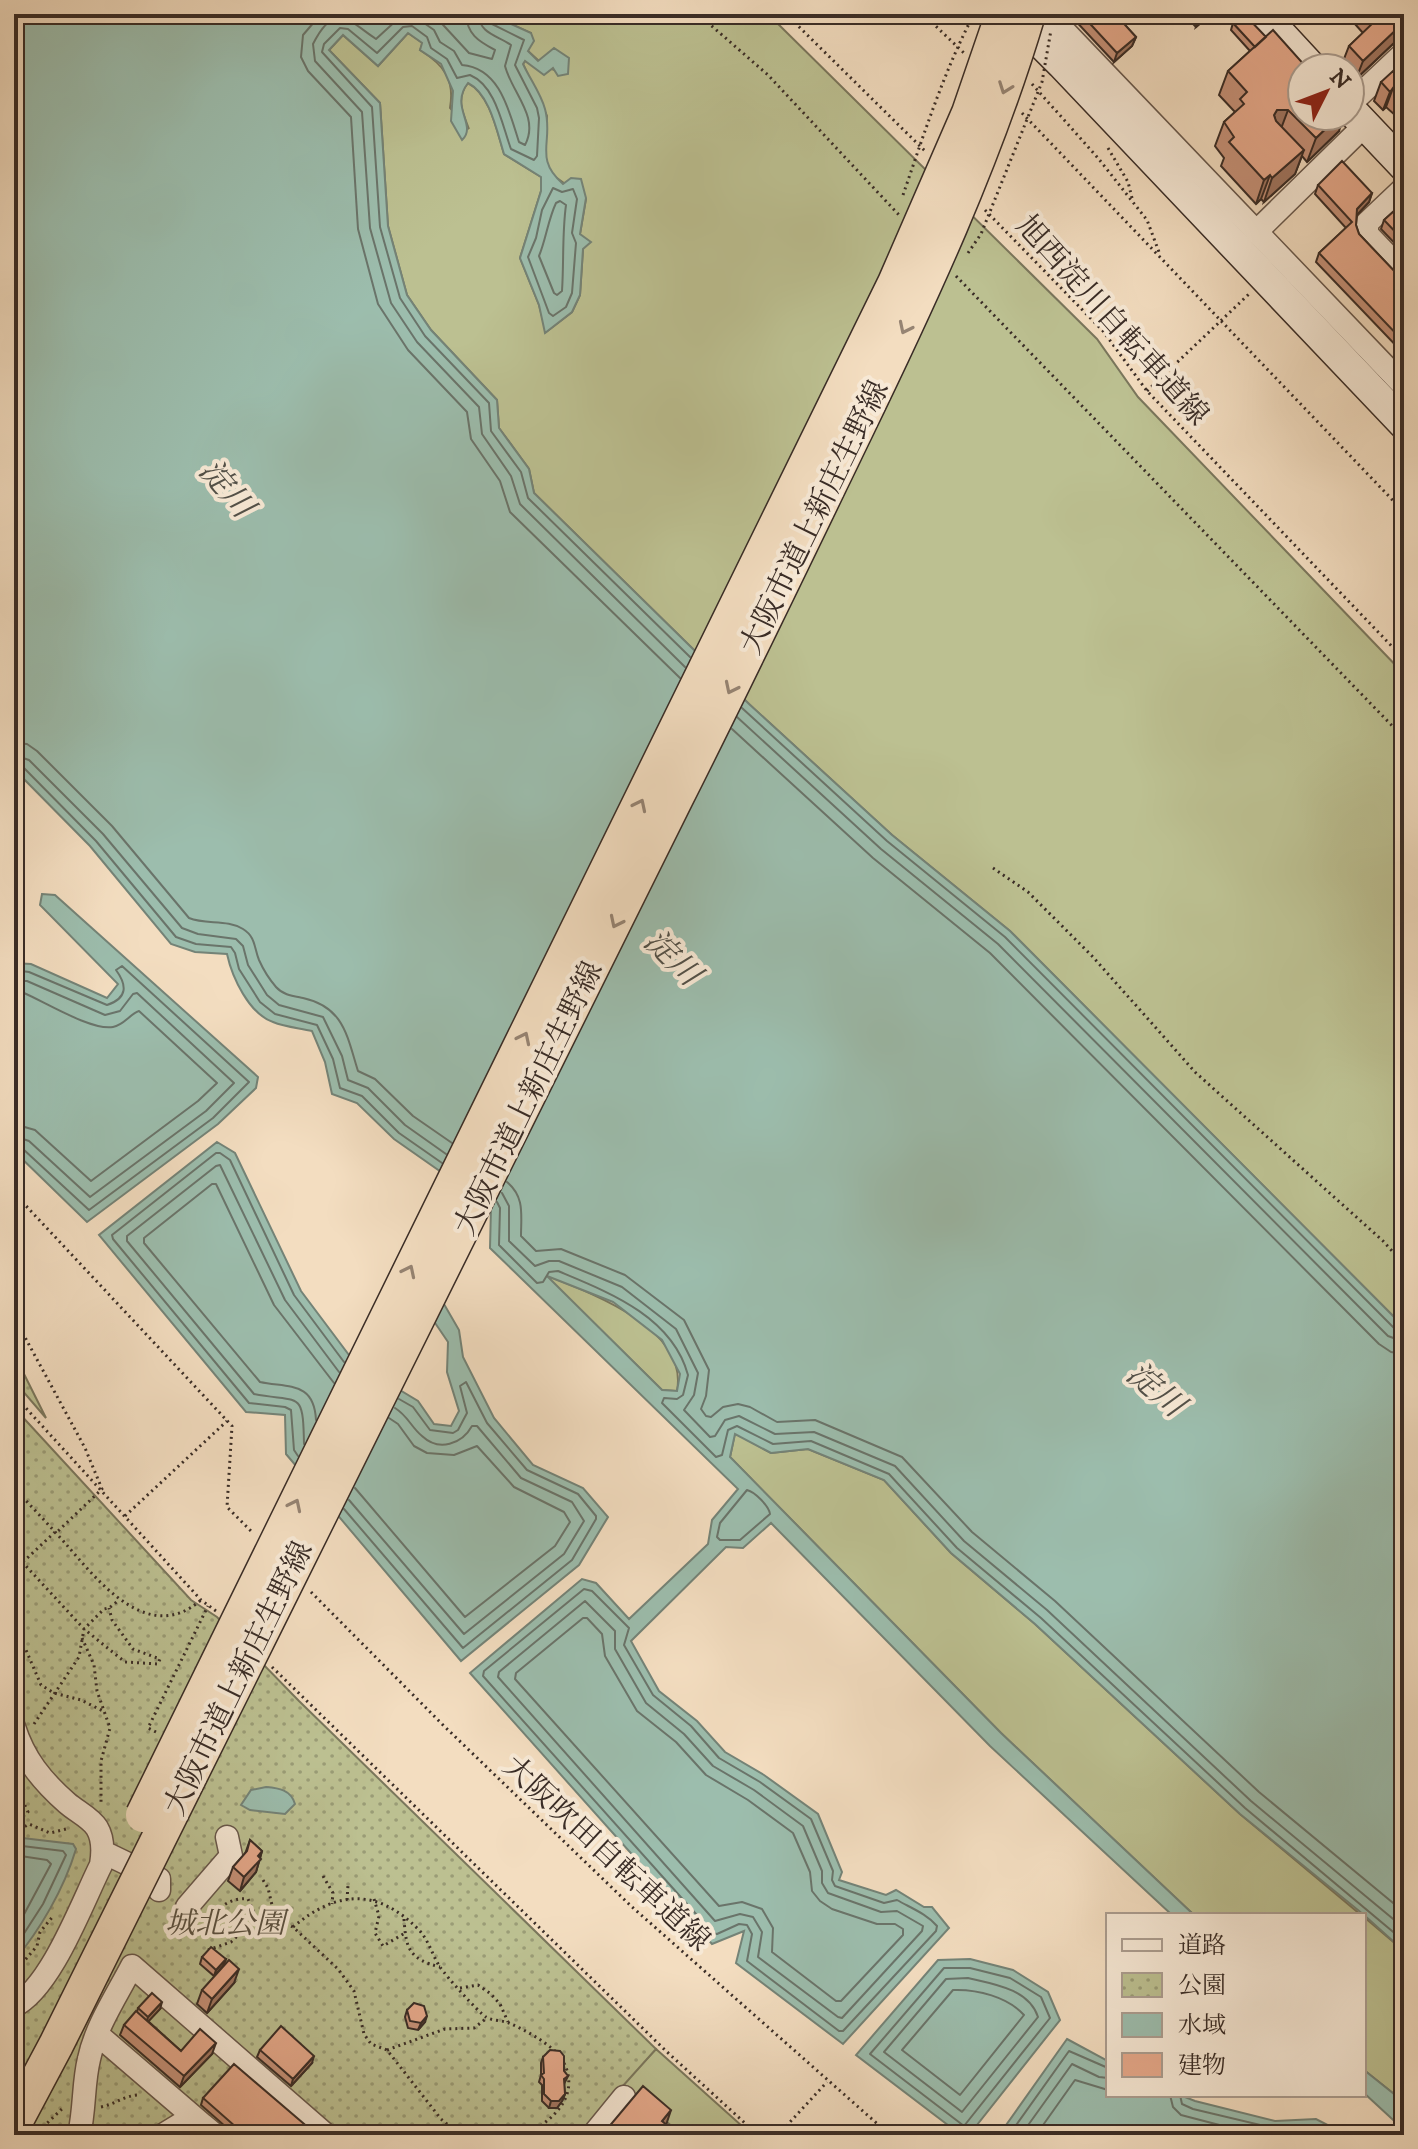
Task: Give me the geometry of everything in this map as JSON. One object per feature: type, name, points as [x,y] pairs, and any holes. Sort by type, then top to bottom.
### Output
[{"type":"main road","name":"大阪市道上新庄生野線","points":[[16,2098],[56,2045],[501,1153],[921,295],[982,150],[1012,68],[1046,17]]},
{"type":"main road","name":"大阪市道上新庄生野線","points":[[16,2098],[895,283],[969,113],[992,24]]},
{"type":"street","points":[[1012,14],[1404,424]]},
{"type":"street","points":[[1262,14],[1297,52]]},
{"type":"street","points":[[1046,17],[1404,386]]},
{"type":"street","points":[[1366,98],[1387,69],[1404,53]]},
{"type":"street","points":[[1387,69],[1404,88]]},
{"type":"street","points":[[1366,125],[1404,166]]},
{"type":"street","points":[[1256,232],[1339,132]]},
{"type":"street","points":[[1404,188],[1367,223],[1367,234],[1404,273]]},
{"type":"street","points":[[14,1727],[21,1749],[35,1771],[90,1822],[103,1852],[101,1865],[42,1982],[26,2000],[14,2006]]},
{"type":"street","points":[[187,1907],[231,1856],[227,1837]]},
{"type":"street","points":[[103,1852],[159,1879],[159,1890]]},
{"type":"street","points":[[79,2135],[85,2110],[88,2060],[97,2034],[134,1963],[326,2135]]},
{"type":"street","points":[[97,2034],[209,2130]]},
{"type":"street","points":[[593,2135],[624,2097]]},
{"type":"street","points":[[163,2135],[186,2121],[209,2130]]},
{"type":"path","points":[[698,14],[768,75],[907,224]]},
{"type":"path","points":[[786,14],[931,157]]},
{"type":"path","points":[[923,14],[967,57]]},
{"type":"path","points":[[960,14],[992,24]]},
{"type":"path","points":[[931,116],[974,14]]},
{"type":"path","points":[[967,255],[981,234],[1042,82],[1046,17]]},
{"type":"path","points":[[1024,76],[1098,158],[1147,220],[1160,256]]},
{"type":"path","points":[[1018,108],[1404,512]]},
{"type":"path","name":"旭西淀川自転車道線","points":[[976,202],[1103,331],[1147,391],[1404,659]]},
{"type":"path","points":[[950,269],[1404,738]]},
{"type":"path","points":[[1147,391],[1264,280]]},
{"type":"path","points":[[993,868],[1028,892],[1093,957],[1195,1072],[1383,1241],[1404,1264]]},
{"type":"path","points":[[14,1193],[232,1426],[227,1507],[252,1532]]},
{"type":"path","points":[[14,1317],[85,1448],[102,1489]]},
{"type":"path","points":[[14,1395],[208,1606],[148,1728],[165,1737]]},
{"type":"path","points":[[14,1441],[20,1417],[18,1400]]},
{"type":"path","points":[[125,1516],[227,1421]]},
{"type":"path","points":[[14,1488],[119,1600],[142,1612],[166,1615],[185,1612],[201,1600]]},
{"type":"path","points":[[23,1562],[102,1489]]},
{"type":"path","points":[[14,1554],[84,1629],[125,1662],[158,1664],[160,1659],[133,1649],[112,1620],[109,1608]]},
{"type":"path","name":"大阪吹田自転車道線","points":[[308,1589],[444,1726],[631,1906],[890,2135]]},
{"type":"path","points":[[21,1749],[79,1657],[84,1629],[104,1609],[119,1600]]},
{"type":"path","points":[[14,1637],[26,1650],[41,1685],[104,1712]]},
{"type":"path","points":[[14,1827],[29,1824],[50,1833],[59,1832],[101,1816],[101,1761],[110,1728],[97,1691],[94,1665],[82,1638]]},
{"type":"path","points":[[268,1663],[666,2051],[758,2135]]},
{"type":"path","points":[[14,1827],[28,1812],[21,1797],[25,1784],[35,1771]]},
{"type":"path","points":[[323,1876],[333,1893],[332,1904]]},
{"type":"path","points":[[263,1880],[275,1918]]},
{"type":"path","points":[[347,1900],[348,1885]]},
{"type":"path","points":[[207,1920],[228,1902],[239,1898],[248,1899],[256,1918]]},
{"type":"path","points":[[293,1927],[305,1917],[332,1904],[374,1899],[419,1930],[440,1967],[487,2018],[508,2022],[548,2044],[560,2055],[568,2071],[567,2100],[556,2114],[525,2135]]},
{"type":"path","points":[[374,1899],[378,1922],[375,1933],[383,1946],[405,1933]]},
{"type":"path","points":[[14,1973],[37,1946],[40,1932],[56,1913]]},
{"type":"path","points":[[208,1950],[231,1942],[256,1918],[275,1918],[293,1927],[338,1969],[354,1991],[364,2034],[371,2044],[387,2050],[441,2119],[460,2135]]},
{"type":"path","points":[[404,1919],[408,1947],[413,1955],[440,1967]]},
{"type":"path","points":[[460,1988],[478,1985],[491,1994],[500,2004],[508,2022]]},
{"type":"path","points":[[387,2050],[445,2029],[474,2028],[487,2018]]},
{"type":"path","points":[[14,2033],[23,2035],[14,2048]]},
{"type":"path","points":[[778,2135],[827,2081]]},
{"type":"path","points":[[85,2110],[113,2105],[126,2096],[161,2089]]},
{"type":"path","points":[[105,2131],[122,2135]]},
{"type":"green space","points":[[489,14],[768,14],[1097,339],[1138,397],[1404,674],[1404,995],[1400,1005],[1404,1026],[1404,1327],[1010,931],[892,835],[749,704],[534,493],[529,469],[499,428],[497,400],[431,330],[407,295],[388,226],[380,103],[329,50],[343,35],[378,66],[408,33],[423,43],[420,50],[436,61],[446,74],[451,89],[450,108],[469,129],[462,111],[462,94],[468,83],[476,88],[492,114],[504,154],[541,177],[541,191],[520,258],[546,332],[572,312],[580,295],[583,249],[580,234],[586,199],[550,173],[545,156],[547,116],[523,64],[525,61],[568,74],[539,61],[528,51],[531,33]]},
{"type":"green space","points":[[545,1275],[610,1303],[653,1331],[668,1349],[677,1369],[677,1391],[662,1390]]},
{"type":"green space","points":[[14,1354],[46,1418],[14,1381]]},
{"type":"green space","name":"城北公園","points":[[18,1412],[191,1600],[217,1617],[656,2049],[579,2135],[14,2135],[14,1416]]},
{"type":"green space","points":[[735,1433],[771,1453],[808,1449],[884,1480],[951,1553],[1035,1624],[1240,1814],[1359,1913],[1192,1913],[1001,1733],[730,1457]]},
{"type":"green space","points":[[1366,1919],[1404,1951],[1404,2102],[1366,2072]]},
{"type":"green space","points":[[656,2049],[752,2135],[682,2135],[623,2084]]},
{"type":"water","name":"淀川","points":[[14,14],[489,14],[531,33],[534,41],[528,51],[538,61],[554,48],[569,58],[568,74],[558,76],[553,68],[544,75],[525,61],[523,64],[545,109],[549,166],[563,184],[571,178],[581,179],[586,198],[580,234],[591,242],[583,249],[580,295],[572,312],[545,333],[539,305],[520,258],[541,191],[541,177],[504,154],[492,114],[476,88],[468,83],[463,92],[461,100],[467,128],[462,140],[451,121],[453,91],[441,64],[420,50],[422,43],[408,33],[378,66],[343,35],[329,50],[380,103],[388,226],[407,295],[431,330],[497,400],[499,428],[529,469],[534,493],[749,704],[892,835],[1010,931],[1404,1327],[1404,1951],[1366,1917],[1366,1913],[1362,1913],[1240,1814],[1035,1624],[951,1553],[884,1480],[808,1449],[771,1453],[735,1434],[730,1457],[1001,1733],[1192,1913],[1170,1913],[990,1746],[771,1523],[743,1548],[726,1547],[631,1641],[659,1691],[697,1721],[725,1752],[764,1775],[818,1814],[842,1872],[839,1880],[886,1895],[896,1890],[924,1907],[932,1907],[949,1928],[843,2044],[736,1963],[744,1931],[712,1944],[470,1673],[582,1579],[596,1583],[629,1619],[708,1544],[712,1520],[738,1489],[490,1248],[491,1207],[394,1139],[357,1103],[332,1094],[325,1062],[312,1031],[278,1024],[256,1011],[237,984],[227,954],[195,952],[171,944],[90,846],[14,769]],"holes":[[[547,1276],[613,1302],[662,1340],[680,1374],[677,1391],[662,1390]]]},
{"type":"water","points":[[42,894],[55,895],[258,1077],[256,1088],[218,1124],[87,1222],[14,1151],[14,963],[31,964],[107,998],[118,984],[40,905]]},
{"type":"water","points":[[217,1142],[235,1153],[301,1291],[355,1363],[418,1401],[434,1424],[451,1426],[459,1411],[447,1372],[448,1342],[410,1286],[422,1266],[459,1330],[463,1357],[494,1418],[533,1465],[583,1488],[608,1517],[579,1565],[461,1661],[286,1454],[285,1415],[246,1412],[99,1235]]},
{"type":"water","points":[[266,1787],[287,1793],[295,1804],[285,1814],[250,1810],[241,1805],[251,1790]]},
{"type":"water","points":[[14,1837],[73,1844],[76,1849],[50,1908],[14,1961]]},
{"type":"water","points":[[970,1959],[1013,1970],[1048,1992],[1060,2020],[969,2135],[961,2135],[856,2055],[938,1960]]},
{"type":"water","points":[[1067,2039],[1106,2060],[1106,2097],[1185,2097],[1275,2121],[1316,2119],[1347,2135],[999,2135]]},
{"type":"water","points":[[1366,2072],[1404,2102],[1404,2130],[1366,2095]]},
{"type":"building","points":[[1081,14],[1119,14],[1117,16],[1136,37],[1117,53]]},
{"type":"building","points":[[1244,14],[1266,37],[1255,47],[1233,23]]},
{"type":"building","points":[[1369,14],[1404,14],[1404,23],[1366,58],[1366,52],[1355,52],[1349,46],[1375,21]]},
{"type":"building","points":[[1273,30],[1293,52],[1286,52],[1286,110],[1277,110],[1274,115],[1304,150],[1272,178],[1270,175],[1264,180],[1229,142],[1234,137],[1224,122],[1244,104],[1240,99],[1247,92],[1228,71]]},
{"type":"building","points":[[1393,71],[1404,80],[1404,97],[1393,88],[1390,92],[1381,82]]},
{"type":"building","points":[[1342,161],[1372,193],[1357,209],[1359,234],[1404,278],[1404,342],[1319,253],[1352,222],[1318,185]]},
{"type":"building","points":[[1404,202],[1404,241],[1384,220]]},
{"type":"building","points":[[250,1840],[262,1851],[258,1856],[261,1859],[244,1877],[233,1867],[247,1851]]},
{"type":"building","points":[[211,1947],[226,1959],[216,1970],[202,1957]]},
{"type":"building","points":[[229,1960],[239,1969],[212,1999],[202,1990]]},
{"type":"building","points":[[152,1993],[162,2002],[148,2017],[138,2008]]},
{"type":"building","points":[[414,2003],[424,2006],[427,2016],[421,2023],[410,2021],[407,2010]]},
{"type":"building","points":[[136,2011],[181,2051],[200,2029],[216,2043],[184,2076],[124,2025]]},
{"type":"building","points":[[281,2026],[314,2056],[293,2079],[260,2050]]},
{"type":"building","points":[[550,2050],[560,2051],[564,2056],[564,2071],[568,2076],[564,2079],[565,2094],[559,2101],[551,2101],[544,2094],[541,2075],[544,2073],[543,2057]]},
{"type":"building","points":[[234,2064],[317,2135],[245,2135],[203,2098]]},
{"type":"building","points":[[643,2086],[671,2110],[662,2121],[679,2135],[602,2135]]}]
